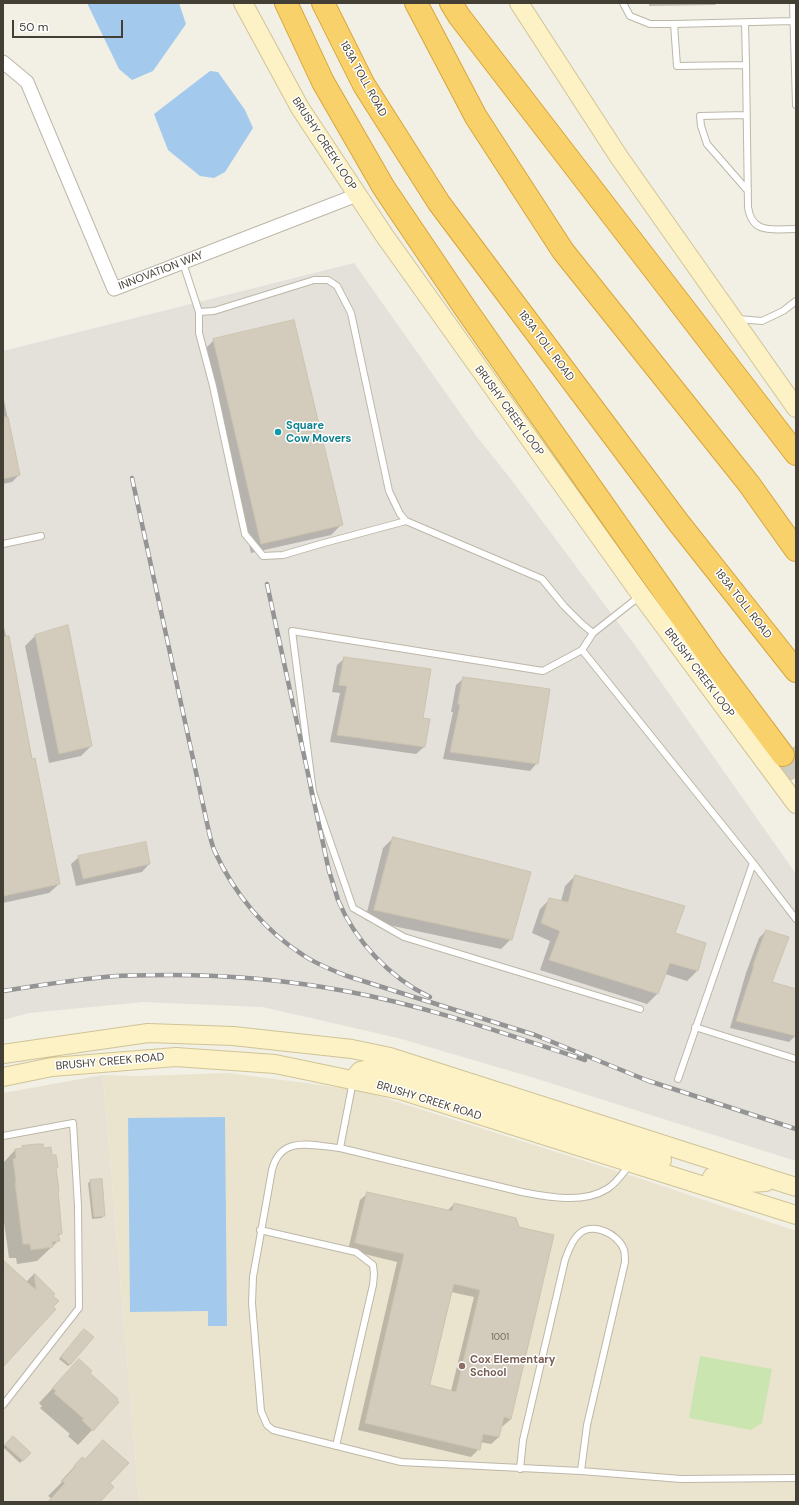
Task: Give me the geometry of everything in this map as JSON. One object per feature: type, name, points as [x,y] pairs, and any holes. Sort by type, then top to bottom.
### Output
[{"type":"highway","points":[[286,3],[323,82],[384,188],[465,308],[707,653],[783,755]]},
{"type":"highway","name":"183A TOLL ROAD","points":[[323,3],[364,85],[439,203],[678,522],[796,671]]},
{"type":"highway","points":[[416,3],[476,116],[563,251],[749,484],[796,550]]},
{"type":"highway","points":[[451,3],[459,16],[540,124],[796,454]]},
{"type":"main road","name":"BRUSHY CREEK LOOP","points":[[243,3],[300,108],[388,242],[641,595],[796,804]]},
{"type":"main road","points":[[519,3],[619,157],[796,408]]},
{"type":"main road","name":"BRUSHY CREEK ROAD","points":[[3,1054],[148,1033],[233,1036],[352,1049],[390,1057],[796,1187]]},
{"type":"main road","name":"BRUSHY CREEK ROAD","points":[[3,1077],[52,1067],[176,1057],[275,1064],[354,1079],[400,1090],[796,1215]]},
{"type":"main road","points":[[354,1079],[360,1071],[369,1069],[385,1071],[426,1083],[732,1184],[779,1182]]},
{"type":"street","name":"INNOVATION WAY","points":[[3,62],[27,82],[114,289],[357,195]]},
{"type":"lane","points":[[623,3],[630,16],[650,24],[793,21]]},
{"type":"lane","points":[[793,3],[796,105]]},
{"type":"lane","points":[[744,23],[749,216],[755,225],[764,228],[796,229]]},
{"type":"lane","points":[[674,24],[677,66],[746,65]]},
{"type":"lane","points":[[746,115],[700,116],[701,126],[707,144],[748,192]]},
{"type":"lane","points":[[183,263],[199,312],[199,333],[213,386],[245,534],[263,556],[283,555],[406,521]]},
{"type":"lane","points":[[199,312],[214,311],[314,280],[328,280],[337,286],[351,313],[389,491],[400,514],[406,521],[542,579],[551,588],[564,606],[593,633]]},
{"type":"lane","points":[[732,318],[762,321],[783,311],[796,301]]},
{"type":"lane","points":[[3,544],[41,536]]},
{"type":"lane","points":[[640,1009],[404,937],[353,908],[313,792],[292,631],[543,671],[582,650],[593,633],[641,595]]},
{"type":"lane","points":[[582,650],[753,863],[796,919]]},
{"type":"lane","points":[[678,1078],[753,863]]},
{"type":"lane","points":[[695,1027],[796,1059]]},
{"type":"lane","points":[[340,1148],[354,1079]]},
{"type":"lane","points":[[3,1136],[73,1123],[78,1206],[79,1308],[3,1405]]},
{"type":"lane","points":[[631,1164],[618,1181],[607,1189],[592,1196],[567,1198],[527,1193],[340,1148],[296,1144],[285,1148],[274,1162],[260,1230],[253,1277],[252,1303],[261,1411],[267,1425],[273,1430],[401,1462],[581,1471],[681,1479],[796,1478]]},
{"type":"lane","points":[[520,1469],[523,1440],[565,1260],[570,1247],[578,1234],[589,1228],[603,1230],[617,1239],[624,1249],[625,1262],[586,1425],[581,1471]]},
{"type":"lane","points":[[260,1230],[356,1252],[373,1265],[373,1285],[336,1446]]},
{"type":"shaded area","points":[[354,263],[477,437],[510,478],[637,648],[796,874],[796,1161],[528,1076],[398,1038],[263,1007],[143,1002],[29,1013],[3,1020],[3,351]]},
{"type":"shaded area","name":"Cox Elementary School","points":[[228,1073],[344,1088],[369,1093],[642,1179],[796,1231],[796,1502],[139,1502],[103,1075],[140,1076]]},
{"type":"shaded area","points":[[103,1075],[139,1502],[3,1502],[3,1093]]},
{"type":"green space","points":[[700,1356],[772,1369],[762,1423],[751,1430],[689,1418]]},
{"type":"water","points":[[87,3],[179,3],[186,24],[153,71],[132,80],[119,69]]},
{"type":"water","points":[[210,71],[218,72],[245,110],[253,128],[225,172],[214,178],[200,176],[168,150],[154,114]]},
{"type":"water","points":[[225,1117],[227,1326],[208,1326],[208,1311],[130,1312],[128,1118]]},
{"type":"building","name":"Square Cow Movers","points":[[294,320],[343,525],[261,544],[213,339]]},
{"type":"building","points":[[3,417],[8,417],[20,475],[3,479]]},
{"type":"building","points":[[68,625],[92,746],[59,754],[35,635]]},
{"type":"building","points":[[9,636],[32,759],[35,758],[60,884],[3,896],[3,637]]},
{"type":"building","points":[[344,657],[431,669],[423,718],[430,719],[425,747],[337,735],[347,686],[339,685]]},
{"type":"building","points":[[463,677],[550,689],[538,764],[450,752],[460,705],[458,704]]},
{"type":"building","points":[[796,747],[796,777],[791,780],[782,767],[790,765],[794,760],[795,754],[793,748]]},
{"type":"building","points":[[393,837],[531,872],[512,940],[374,910]]},
{"type":"building","points":[[146,842],[150,864],[83,879],[78,856]]},
{"type":"building","points":[[575,875],[685,906],[675,933],[706,943],[698,971],[670,963],[658,994],[549,960],[560,931],[541,923],[549,898],[568,902]]},
{"type":"building","points":[[766,930],[789,937],[772,982],[796,989],[796,1036],[736,1021]]},
{"type":"building","points":[[43,1144],[44,1148],[51,1147],[52,1155],[56,1155],[62,1234],[58,1234],[60,1241],[52,1242],[53,1247],[31,1250],[30,1244],[23,1244],[13,1159],[16,1158],[15,1149],[23,1148],[22,1146]]},
{"type":"building","points":[[102,1179],[105,1216],[94,1217],[90,1180]]},
{"type":"building","points":[[367,1192],[452,1211],[454,1203],[516,1218],[519,1227],[554,1235],[511,1419],[504,1417],[499,1437],[483,1434],[480,1450],[365,1423],[404,1254],[355,1243]],"holes":[[[454,1284],[480,1290],[456,1392],[430,1385]]]},
{"type":"building","points":[[3,1260],[36,1290],[34,1273],[55,1294],[53,1296],[59,1301],[53,1307],[56,1309],[3,1367]]},
{"type":"building","points":[[84,1329],[94,1337],[70,1365],[61,1357]]},
{"type":"building","points":[[79,1359],[92,1371],[90,1373],[118,1399],[117,1400],[119,1402],[93,1431],[82,1420],[84,1419],[54,1393],[56,1391],[53,1388]]},
{"type":"building","points":[[13,1436],[31,1453],[23,1461],[5,1445]]},
{"type":"building","points":[[103,1440],[129,1463],[110,1483],[114,1487],[100,1502],[48,1502],[65,1483],[62,1481],[76,1466],[74,1466],[82,1457],[85,1459]]},
{"type":"tunnel","points":[[783,755],[796,775]]},
{"type":"railway","points":[[132,478],[211,841],[215,852],[231,882],[263,923],[276,935],[308,958],[347,976],[535,1035],[651,1082]]},
{"type":"railway","points":[[267,584],[329,871],[338,900],[354,930],[375,957],[401,980],[430,997]]},
{"type":"railway","points":[[3,991],[74,980],[130,975],[214,976],[280,981],[345,991],[406,1004],[466,1021],[585,1060]]},
{"type":"railway","points":[[646,1080],[796,1129]]},
{"type":"place","name":"Square Cow Movers","points":[[278,432]]},
{"type":"place","name":"Cox Elementary School","points":[[462,1366]]}]
